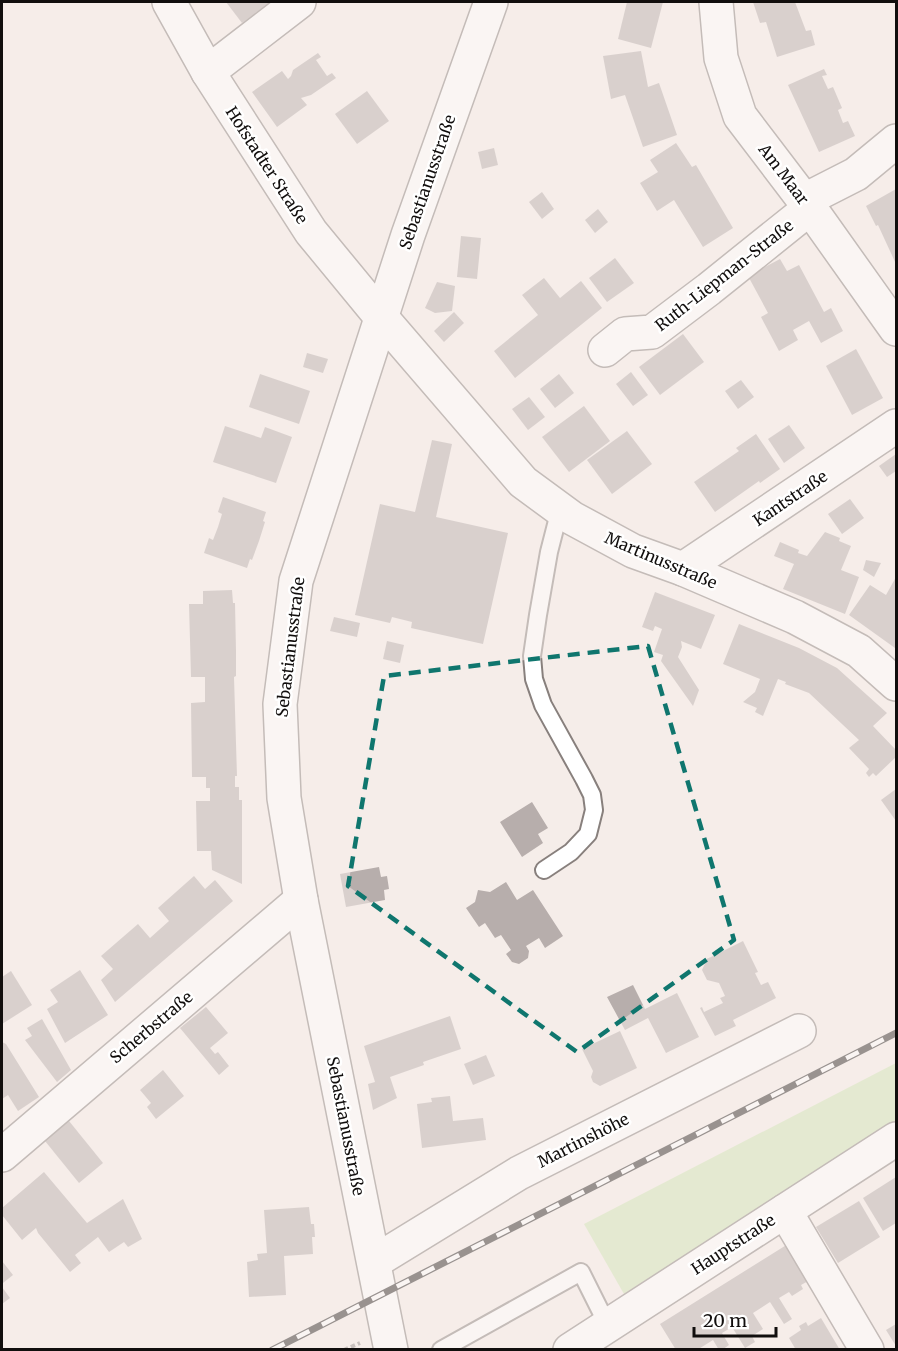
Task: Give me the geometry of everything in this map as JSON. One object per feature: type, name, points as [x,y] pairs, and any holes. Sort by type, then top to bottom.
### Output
[{"type":"street","name":"Hofstadter Straße","points":[[169,2],[208,72],[311,232],[381,317]]},
{"type":"street","points":[[208,72],[299,2]]},
{"type":"street","name":"Sebastianusstraße","points":[[391,1350],[301,900],[284,798],[280,704],[296,581],[381,317],[492,2]]},
{"type":"street","name":"Am Maar","points":[[716,2],[721,58],[740,116],[897,329]]},
{"type":"street","name":"Ruth-Liepman-Straße","points":[[605,350],[626,334],[652,332],[709,289],[807,204],[856,174],[897,141]]},
{"type":"street","name":"Martinusstraße","points":[[381,317],[523,482],[572,519],[633,551],[683,569],[795,618],[859,651],[897,684]]},
{"type":"street","name":"Kantstraße","points":[[683,569],[897,426]]},
{"type":"street","name":"Scherbstraße","points":[[2,1155],[301,900]]},
{"type":"street","name":"Martinshöhe","points":[[374,1262],[519,1173],[799,1031]]},
{"type":"street","name":"Hauptstraße","points":[[570,1350],[897,1139]]},
{"type":"street","points":[[784,1211],[867,1350]]},
{"type":"lane","points":[[544,870],[571,852],[588,834],[594,810],[592,795],[543,705],[534,679],[532,656],[537,615],[560,509]]},
{"type":"lane","points":[[441,1350],[581,1272],[608,1326]]},
{"type":"highlighted area","points":[[648,646],[734,940],[577,1052],[348,886],[384,676]]},
{"type":"green space","points":[[896,1063],[896,1121],[624,1294],[584,1224]]},
{"type":"building","points":[[226,2],[271,2],[242,23]]},
{"type":"building","points":[[627,2],[663,2],[651,48],[618,39]]},
{"type":"building","points":[[753,2],[795,2],[806,31],[811,30],[815,45],[777,57],[766,22],[760,23]]},
{"type":"building","points":[[641,51],[648,87],[659,83],[677,135],[643,147],[625,95],[611,99],[603,56]]},
{"type":"building","points":[[318,53],[321,57],[316,60],[327,76],[332,73],[336,78],[311,95],[301,98],[307,105],[277,127],[252,92],[282,71],[288,79],[293,70]]},
{"type":"building","points":[[824,69],[827,75],[822,76],[828,89],[833,87],[842,108],[838,110],[843,123],[848,121],[855,136],[819,152],[788,85]]},
{"type":"building","points":[[367,91],[389,121],[357,144],[335,114]]},
{"type":"building","points":[[676,143],[692,167],[696,165],[733,228],[703,247],[674,200],[657,211],[640,183],[658,172],[650,160]]},
{"type":"building","points":[[494,148],[498,165],[482,169],[478,152]]},
{"type":"building","points":[[896,189],[896,264],[878,225],[876,226],[866,206]]},
{"type":"building","points":[[542,192],[554,209],[542,219],[529,202]]},
{"type":"building","points":[[598,209],[608,222],[595,233],[585,220]]},
{"type":"building","points":[[461,236],[481,238],[477,279],[457,277]]},
{"type":"building","points":[[615,258],[634,283],[607,302],[589,278]]},
{"type":"building","points":[[780,259],[787,271],[799,265],[824,312],[831,308],[843,331],[821,343],[809,321],[793,330],[798,340],[779,351],[761,317],[768,313],[748,276]]},
{"type":"building","points":[[544,278],[560,298],[581,281],[602,308],[515,378],[494,351],[538,315],[522,295]]},
{"type":"building","points":[[437,282],[455,286],[452,311],[435,313],[425,308]]},
{"type":"building","points":[[454,312],[464,323],[444,342],[434,331]]},
{"type":"building","points":[[683,334],[704,362],[660,395],[639,367]]},
{"type":"building","points":[[856,349],[883,398],[852,415],[826,366]]},
{"type":"building","points":[[307,353],[328,359],[323,373],[303,367]]},
{"type":"building","points":[[631,372],[648,395],[633,406],[616,384]]},
{"type":"building","points":[[260,374],[310,391],[299,424],[249,407]]},
{"type":"building","points":[[559,374],[574,393],[555,408],[540,389]]},
{"type":"building","points":[[741,380],[754,397],[738,409],[725,391]]},
{"type":"building","points":[[529,397],[545,417],[528,430],[512,409]]},
{"type":"building","points":[[584,406],[610,441],[569,472],[542,437]]},
{"type":"building","points":[[789,425],[805,448],[784,463],[768,439]]},
{"type":"building","points":[[225,426],[261,438],[265,427],[292,437],[276,483],[213,462]]},
{"type":"building","points":[[627,431],[652,464],[612,494],[587,460]]},
{"type":"building","points":[[756,434],[780,469],[715,512],[694,482],[739,451],[736,448]]},
{"type":"building","points":[[432,440],[452,444],[436,517],[508,533],[483,644],[411,628],[412,622],[392,617],[390,623],[355,615],[380,504],[415,512]]},
{"type":"building","points":[[896,454],[896,471],[887,477],[879,466]]},
{"type":"building","points":[[223,497],[266,512],[259,541],[247,568],[204,553],[209,538],[213,540],[218,527],[222,514],[218,512]]},
{"type":"building","points":[[850,499],[864,518],[842,534],[828,514]]},
{"type":"building","points":[[825,532],[840,538],[839,541],[851,546],[841,570],[859,577],[845,614],[783,589],[794,564],[774,556],[780,542],[807,556]]},
{"type":"building","points":[[866,560],[881,563],[874,577],[863,570]]},
{"type":"building","points":[[896,577],[895,648],[849,615],[870,585],[886,595]]},
{"type":"building","points":[[232,590],[233,603],[235,603],[236,651],[236,676],[234,677],[237,776],[235,776],[235,787],[239,787],[239,800],[242,800],[242,884],[212,870],[211,851],[197,851],[196,801],[210,801],[210,788],[206,788],[206,777],[192,777],[191,703],[205,702],[205,677],[191,677],[189,604],[203,604],[203,591]]},
{"type":"building","points":[[655,592],[715,615],[701,649],[681,641],[682,647],[678,657],[699,690],[693,706],[661,661],[663,655],[654,652],[662,629],[655,626],[653,631],[642,627]]},
{"type":"building","points":[[334,617],[360,623],[357,637],[330,631]]},
{"type":"building","points":[[739,624],[799,648],[837,668],[887,713],[873,726],[896,750],[896,757],[876,776],[873,773],[869,777],[866,773],[869,769],[849,748],[859,740],[809,693],[778,679],[763,716],[755,712],[757,708],[743,702],[755,692],[760,679],[723,664]]},
{"type":"building","points":[[387,641],[404,645],[400,663],[383,659]]},
{"type":"building","points":[[896,789],[896,821],[881,800]]},
{"type":"building","points":[[532,802],[548,828],[538,834],[543,843],[522,857],[500,822]]},
{"type":"building","points":[[379,867],[381,877],[387,876],[389,889],[384,890],[385,900],[346,907],[340,874]]},
{"type":"building","points":[[194,876],[205,889],[215,880],[233,901],[115,1002],[101,980],[113,969],[101,956],[138,924],[150,938],[169,921],[158,908]]},
{"type":"building","points":[[506,882],[517,900],[533,890],[563,936],[545,948],[539,938],[526,946],[529,951],[528,958],[519,964],[512,962],[506,954],[511,950],[501,935],[495,938],[485,923],[479,927],[466,908],[475,902],[478,890],[490,892]]},
{"type":"building","points":[[743,941],[758,972],[755,973],[761,985],[768,982],[776,998],[733,1020],[736,1026],[715,1036],[700,1008],[702,1007],[704,1012],[723,1003],[720,998],[725,996],[719,983],[707,980],[702,970],[707,959]]},
{"type":"building","points":[[80,970],[108,1015],[65,1043],[47,1009],[58,1002],[50,990]]},
{"type":"building","points":[[11,971],[32,1005],[2,1024],[2,977]]},
{"type":"building","points":[[633,985],[645,1009],[677,993],[699,1037],[666,1053],[648,1018],[625,1030],[607,997]]},
{"type":"building","points":[[206,1007],[228,1033],[210,1048],[215,1054],[218,1052],[229,1066],[219,1075],[180,1028]]},
{"type":"building","points":[[450,1016],[461,1049],[423,1062],[424,1065],[390,1077],[397,1098],[373,1110],[368,1084],[375,1082],[364,1046]]},
{"type":"building","points":[[42,1019],[71,1070],[57,1082],[25,1040],[32,1036],[27,1028]]},
{"type":"building","points":[[620,1031],[637,1068],[600,1086],[593,1082],[591,1077],[593,1071],[582,1049]]},
{"type":"building","points":[[2,1042],[6,1044],[39,1097],[18,1111],[8,1095],[2,1099]]},
{"type":"building","points":[[486,1055],[495,1076],[473,1085],[464,1064]]},
{"type":"building","points":[[163,1070],[184,1096],[156,1119],[147,1107],[151,1103],[140,1090]]},
{"type":"building","points":[[450,1096],[453,1121],[483,1118],[486,1140],[422,1148],[417,1104],[432,1102],[431,1098]]},
{"type":"building","points":[[69,1121],[103,1163],[79,1183],[45,1141]]},
{"type":"building","points":[[44,1172],[87,1223],[123,1199],[142,1239],[128,1247],[124,1242],[109,1252],[98,1237],[75,1255],[81,1263],[70,1272],[36,1228],[22,1240],[2,1215],[2,1208]]},
{"type":"building","points":[[896,1177],[896,1223],[883,1231],[863,1198]]},
{"type":"building","points":[[859,1201],[880,1237],[838,1263],[816,1227]]},
{"type":"building","points":[[309,1207],[311,1224],[314,1224],[313,1254],[284,1256],[286,1295],[249,1297],[247,1262],[258,1260],[257,1254],[267,1253],[264,1210]]},
{"type":"building","points":[[788,1244],[810,1280],[801,1285],[803,1289],[792,1296],[789,1292],[779,1298],[792,1319],[784,1324],[770,1302],[753,1313],[763,1329],[752,1336],[755,1342],[745,1348],[732,1327],[722,1333],[729,1345],[722,1350],[719,1350],[713,1340],[697,1350],[676,1350],[660,1324]]},
{"type":"building","points":[[2,1261],[13,1275],[3,1283],[2,1282]]},
{"type":"building","points":[[2,1287],[10,1298],[2,1304]]},
{"type":"building","points":[[821,1318],[840,1350],[796,1350],[789,1338],[801,1330],[799,1326],[806,1322],[808,1326]]},
{"type":"building","points":[[896,1324],[896,1346],[886,1330]]},
{"type":"railway","points":[[272,1350],[896,1033]]}]
